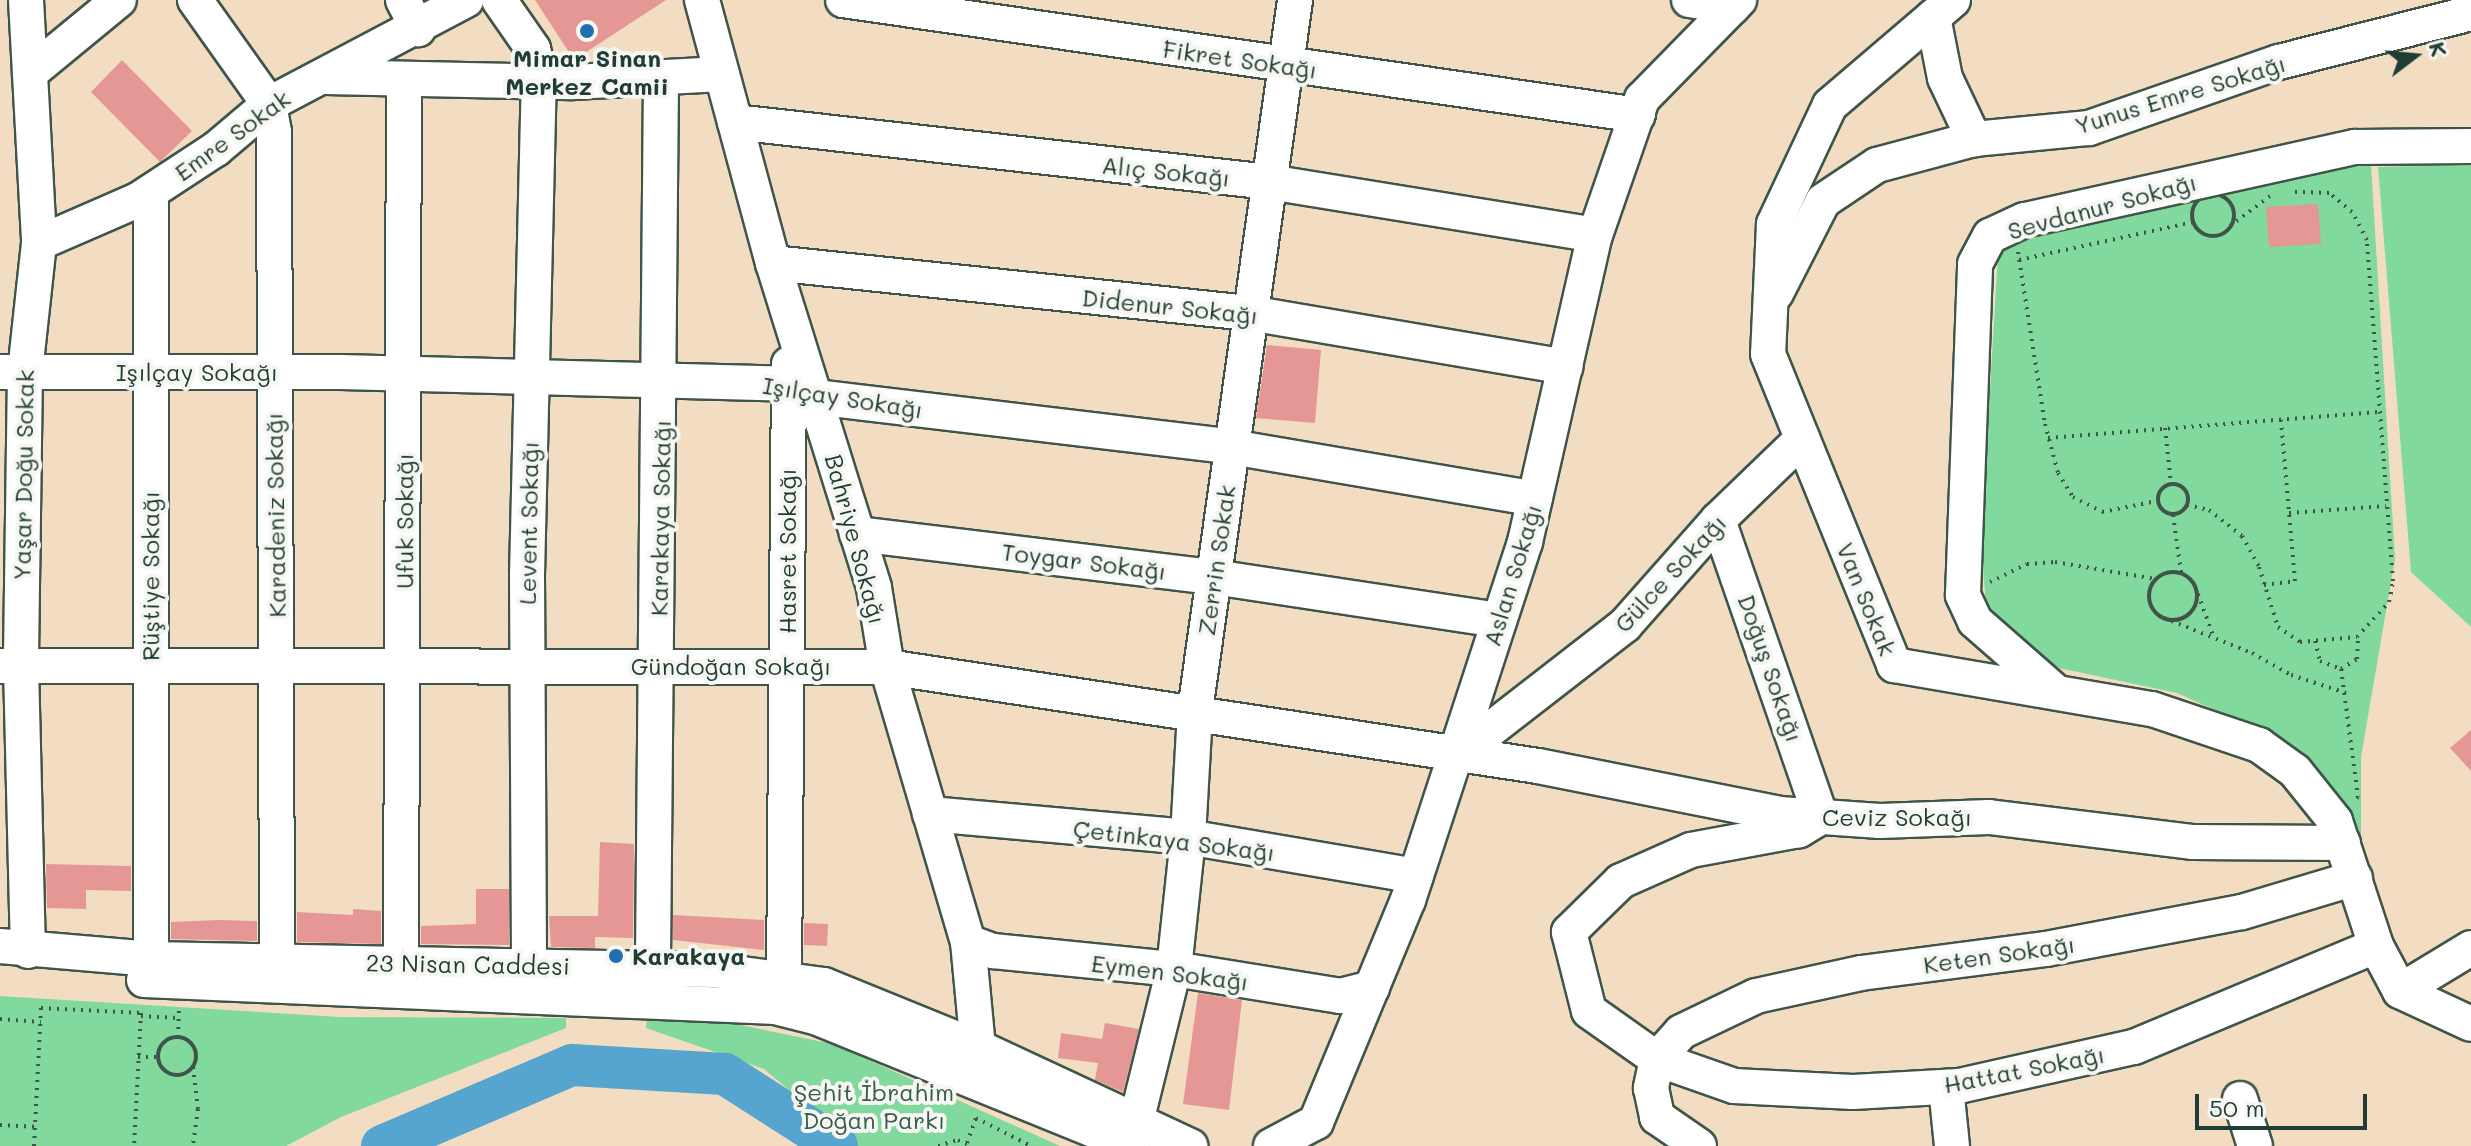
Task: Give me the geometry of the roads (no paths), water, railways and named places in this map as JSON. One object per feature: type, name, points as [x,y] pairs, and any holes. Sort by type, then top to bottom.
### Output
[{"type":"street","name":"Yaşar Doğu Sokak","points":[[9,955],[12,372],[39,243],[26,0]]},
{"type":"street","points":[[30,73],[119,0]]},
{"type":"street","name":"Karadeniz Sokağı","points":[[195,0],[269,104],[274,132],[272,372],[278,666],[277,958]]},
{"type":"street","name":"Emre Sokak","points":[[39,243],[151,192],[216,149],[269,104],[318,76],[410,14],[466,0]]},
{"type":"street","name":"Levent Sokağı","points":[[499,0],[533,49],[538,81],[530,377],[527,666],[529,965]]},
{"type":"street","name":"Bahriye Sokağı","points":[[702,0],[789,315],[802,390],[857,534],[874,588],[887,667],[968,942],[982,1049],[979,1084]]},
{"type":"street","name":"Fikret Sokağı","points":[[843,0],[1638,115]]},
{"type":"street","name":"Zerrin Sokak","points":[[1135,1132],[1174,969],[1188,837],[1195,711],[1295,0]]},
{"type":"street","points":[[1689,0],[1735,4]]},
{"type":"street","name":"Aslan Sokağı","points":[[1271,1146],[1316,1122],[1416,876],[1535,499],[1595,235],[1642,99],[1735,4]]},
{"type":"street","points":[[1943,8],[1945,78],[1974,139]]},
{"type":"street","name":"Van Sokak","points":[[1943,8],[1830,105],[1774,224],[1768,354],[1894,665],[2152,709],[2259,745],[2295,771],[2339,832],[2376,946],[2400,991]]},
{"type":"street","name":"Yunus Emre Sokağı","points":[[1770,304],[1823,201],[1877,165],[1974,139],[2089,128],[2279,62],[2471,13]]},
{"type":"street","points":[[318,76],[538,81],[661,79],[722,74]]},
{"type":"street","name":"Ufuk Sokağı","points":[[401,962],[404,79]]},
{"type":"street","name":"Karakaya Sokağı","points":[[661,79],[662,381],[653,968],[663,1003]]},
{"type":"street","name":"Alıç Sokağı","points":[[735,122],[1269,182],[1595,235]]},
{"type":"street","name":"Sevdanur Sokağı","points":[[2056,692],[1975,621],[1966,600],[1975,264],[1990,236],[2014,226],[2355,147],[2471,146]]},
{"type":"street","name":"Rüştiye Sokağı","points":[[151,192],[151,959]]},
{"type":"street","name":"Didenur Sokağı","points":[[773,263],[1250,313],[1565,367]]},
{"type":"street","name":"Işılçay Sokağı","points":[[12,372],[405,374],[662,381],[802,390],[1232,447],[1535,499]]},
{"type":"street","name":"Hasret Sokağı","points":[[784,980],[786,667],[802,390]]},
{"type":"street","name":"Gülce Sokağı","points":[[1455,757],[1625,625],[1718,520],[1802,439]]},
{"type":"street","name":"Doğuş Sokağı","points":[[1718,520],[1821,817]]},
{"type":"street","name":"Toygar Sokağı","points":[[857,534],[1214,577],[1499,620]]},
{"type":"street","name":"Gündoğan Sokağı","points":[[10,666],[887,667],[1195,711],[1455,757]]},
{"type":"street","name":"Ceviz Sokağı","points":[[1455,757],[1538,766],[1780,814],[1821,817],[1989,817],[2193,842],[2339,832]]},
{"type":"street","name":"Çetinkaya Sokağı","points":[[930,814],[1188,837],[1416,876]]},
{"type":"street","name":"Hattat Sokağı","points":[[1821,817],[1799,830],[1691,850],[1621,881],[1569,932],[1589,1011],[1657,1059],[1734,1086],[1853,1092],[1946,1087],[2134,1047],[2376,946]]},
{"type":"street","name":"Keten Sokağı","points":[[1657,1059],[1681,1032],[1756,996],[1861,973],[2046,949],[2242,912],[2355,878]]},
{"type":"street","name":"Eymen Sokağı","points":[[968,942],[993,951],[1174,969],[1340,996],[1372,988]]},
{"type":"street","points":[[2400,991],[2471,948]]},
{"type":"street","name":"23 Nisan Caddesi","points":[[9,955],[151,959],[277,958],[653,968],[824,985],[982,1049],[1135,1132]]},
{"type":"street","name":"23 Nisan Caddesi","points":[[9,955],[294,989],[775,1007],[815,1017],[979,1084],[1190,1146]]},
{"type":"street","points":[[2400,991],[2471,1024]]},
{"type":"street","points":[[1657,1059],[1651,1088],[1657,1117],[1699,1146]]},
{"type":"street","points":[[1946,1087],[1952,1146]]},
{"type":"street","points":[[2240,1099],[2255,1146]]},
{"type":"waterway","points":[[382,1146],[572,1065],[725,1074],[837,1146]]},
{"type":"place","name":"Mimar Sinan Merkez Camii","points":[[587,31]]},
{"type":"place","name":"Karakaya","points":[[616,956]]},
{"type":"park label","name":"Şehit İbrahim Doğan Parkı","points":[[874,1106]]}]
